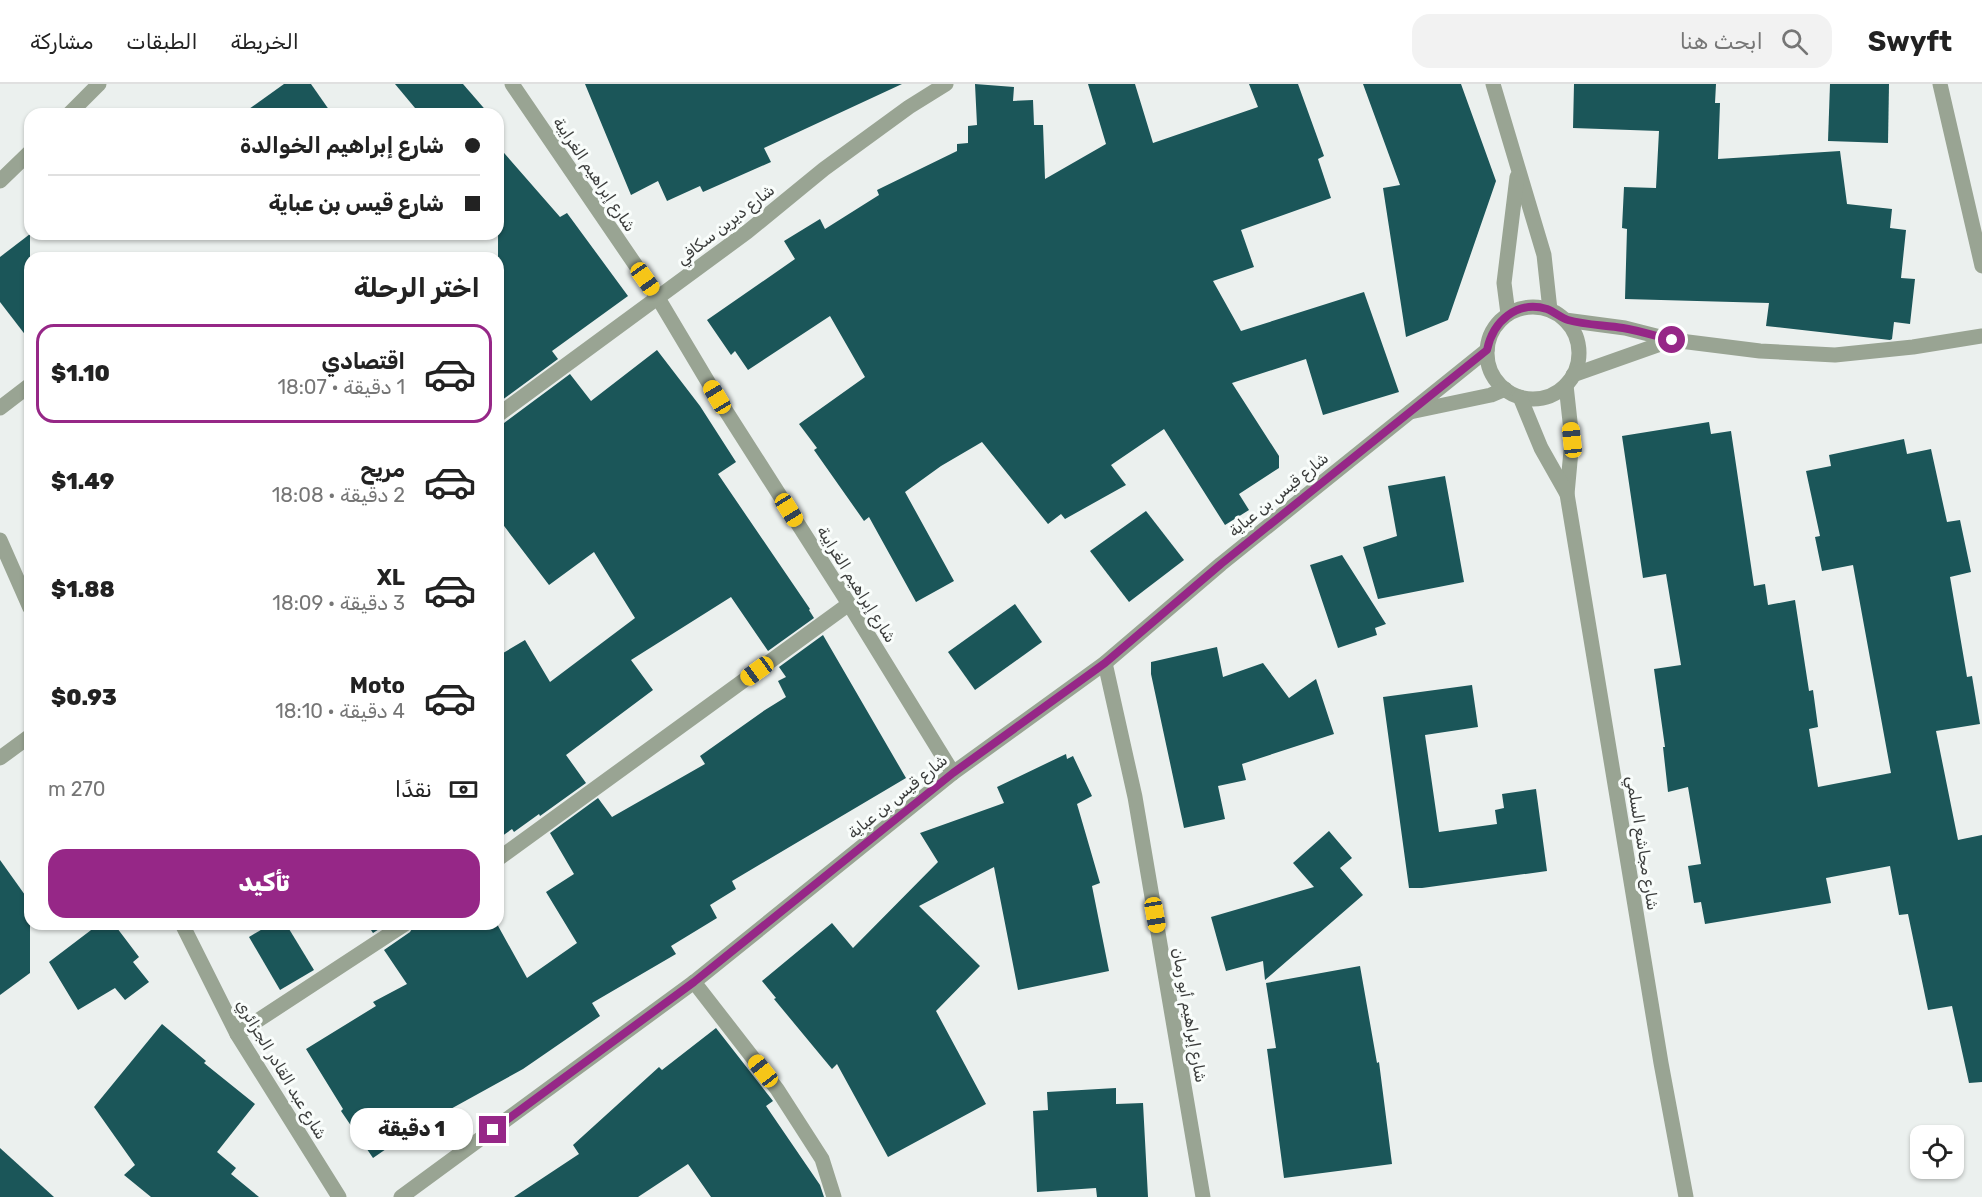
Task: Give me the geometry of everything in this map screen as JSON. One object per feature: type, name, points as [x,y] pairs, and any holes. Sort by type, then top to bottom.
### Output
[{"type":"street","points":[[75,108],[99,84]]},
{"type":"street","name":"شارع إبراهيم الغرايبة","points":[[512,84],[658,298],[717,397],[953,773]]},
{"type":"street","name":"شارع ديرين سكافي","points":[[504,411],[747,232],[824,170],[909,107],[946,84]]},
{"type":"street","points":[[1492,84],[1544,255],[1550,310]]},
{"type":"street","points":[[1940,84],[1982,266]]},
{"type":"street","points":[[0,181],[24,158]]},
{"type":"street","points":[[1508,314],[1504,283],[1518,171]]},
{"type":"street","points":[[1569,380],[1578,361],[1578,346],[1574,332],[1565,320],[1550,310],[1529,307],[1508,314],[1493,329],[1487,350],[1491,372],[1505,389],[1520,397],[1545,397],[1556,392],[1569,380],[1672,340]]},
{"type":"street","points":[[1565,320],[1625,328],[1672,340],[1761,351],[1835,355],[1913,347],[1982,336]]},
{"type":"street","name":"شارع قيس بن عباية","points":[[401,1197],[694,982],[953,773],[1105,663],[1221,564],[1407,412],[1487,350]]},
{"type":"street","name":"شارع مجاشع السلمي","points":[[1569,380],[1572,440],[1567,494],[1661,1063],[1686,1197]]},
{"type":"street","name":"شارع قيس بن عباية","points":[[1407,412],[1505,389]]},
{"type":"street","points":[[0,408],[24,390]]},
{"type":"street","name":"شارع مجاشع السلمي","points":[[1520,397],[1541,448],[1567,494]]},
{"type":"street","points":[[0,540],[24,594]]},
{"type":"street","points":[[504,855],[849,604]]},
{"type":"street","name":"شارع إبراهيم أبو رمان","points":[[1105,663],[1135,797],[1203,1197]]},
{"type":"street","points":[[0,758],[24,740]]},
{"type":"street","name":"شارع عبد القادر الجزائري","points":[[185,930],[237,1034],[339,1197]]},
{"type":"street","points":[[237,1034],[396,930]]},
{"type":"street","points":[[694,982],[777,1089],[822,1160],[834,1197]]},
{"type":"building","points":[[284,84],[311,84],[328,108],[250,108]]},
{"type":"building","points":[[395,84],[463,84],[484,108],[415,108]]},
{"type":"building","points":[[585,84],[902,84],[764,148],[771,162],[703,192],[700,186],[667,201],[658,181],[631,195]]},
{"type":"building","points":[[975,84],[1014,87],[1013,101],[1033,100],[1034,125],[1043,125],[1045,179],[1106,144],[1088,84],[1135,84],[1153,143],[1258,107],[1249,84],[1298,84],[1324,156],[1318,159],[1331,198],[1241,230],[1254,267],[1213,281],[1241,331],[1364,292],[1399,392],[1323,415],[1306,359],[1232,383],[1279,456],[1279,468],[1239,494],[1249,510],[1225,525],[1164,429],[1111,465],[1126,485],[1065,519],[1061,514],[1048,524],[982,442],[941,466],[905,492],[954,581],[916,602],[869,517],[864,521],[814,450],[817,448],[799,424],[865,377],[830,316],[748,370],[735,351],[731,355],[707,320],[795,259],[784,241],[820,219],[825,229],[879,195],[877,190],[957,151],[957,144],[968,143],[968,126],[977,125]]},
{"type":"building","points":[[1363,84],[1461,84],[1496,181],[1448,320],[1406,337],[1383,188],[1400,185]]},
{"type":"building","points":[[1574,84],[1716,84],[1715,103],[1720,103],[1718,159],[1840,151],[1847,204],[1892,209],[1890,228],[1906,230],[1901,278],[1915,279],[1910,324],[1894,322],[1890,340],[1766,326],[1769,303],[1625,299],[1627,229],[1622,228],[1624,187],[1656,188],[1659,131],[1573,128]]},
{"type":"building","points":[[1830,84],[1889,84],[1888,143],[1828,141]]},
{"type":"building","points":[[504,153],[560,217],[567,213],[628,296],[552,351],[558,359],[504,399],[504,252],[498,252],[498,240],[504,240]]},
{"type":"building","points":[[24,239],[30,240],[30,252],[24,252],[24,333],[0,302],[0,257]]},
{"type":"building","points":[[657,350],[700,406],[736,462],[718,474],[814,618],[768,651],[731,597],[631,660],[653,690],[566,755],[586,783],[540,816],[539,814],[514,832],[512,829],[504,835],[504,652],[525,640],[550,682],[635,618],[594,552],[549,585],[504,526],[504,423],[570,374],[591,401]]},
{"type":"building","points":[[1709,422],[1711,434],[1731,431],[1754,586],[1765,584],[1768,605],[1795,600],[1809,691],[1813,690],[1818,727],[1809,729],[1818,787],[1891,773],[1853,565],[1822,571],[1815,537],[1820,536],[1806,471],[1831,466],[1829,455],[1904,439],[1907,454],[1931,449],[1947,522],[1960,520],[1971,572],[1950,577],[1967,677],[1972,676],[1980,724],[1936,731],[1958,840],[1982,835],[1982,1082],[1969,1083],[1952,1006],[1928,1010],[1908,914],[1899,915],[1890,866],[1826,878],[1831,903],[1705,924],[1701,902],[1694,903],[1688,866],[1701,864],[1688,787],[1668,792],[1663,747],[1665,747],[1654,669],[1681,665],[1666,574],[1643,578],[1622,436]]},
{"type":"building","points":[[1445,476],[1464,582],[1378,599],[1363,547],[1397,536],[1388,486]]},
{"type":"building","points":[[1146,511],[1184,560],[1129,602],[1090,551]]},
{"type":"building","points":[[1342,555],[1386,624],[1375,628],[1377,635],[1338,648],[1310,565]]},
{"type":"building","points":[[1015,604],[1042,642],[975,690],[948,652]]},
{"type":"building","points":[[823,635],[906,778],[732,881],[736,889],[710,905],[717,918],[671,946],[676,954],[592,1003],[600,1016],[523,1069],[418,1127],[373,1158],[341,1111],[343,1109],[306,1049],[376,1006],[373,1002],[407,984],[384,950],[411,930],[500,930],[527,978],[577,943],[546,892],[574,874],[550,833],[598,798],[612,817],[705,764],[700,756],[786,697],[778,681],[786,677],[779,667]]},
{"type":"building","points":[[1217,647],[1223,677],[1263,663],[1289,698],[1316,679],[1334,734],[1242,764],[1246,780],[1218,786],[1225,819],[1184,828],[1151,674],[1151,662]]},
{"type":"building","points":[[1472,685],[1478,727],[1425,735],[1439,832],[1497,824],[1495,810],[1504,808],[1502,794],[1536,789],[1547,871],[1409,888],[1383,697]]},
{"type":"building","points":[[1066,754],[1067,759],[1073,756],[1092,796],[1077,804],[1100,883],[1092,886],[1109,971],[1018,990],[994,867],[919,906],[980,966],[936,1011],[986,1104],[888,1157],[837,1064],[832,1069],[774,999],[776,998],[762,981],[832,923],[853,948],[938,862],[920,833],[1004,803],[997,787]]},
{"type":"building","points":[[1329,831],[1352,858],[1340,868],[1363,895],[1265,980],[1263,961],[1226,971],[1211,917],[1314,887],[1293,863]]},
{"type":"building","points":[[0,860],[24,894],[24,930],[30,930],[30,973],[0,995]]},
{"type":"building","points":[[91,930],[119,930],[139,957],[133,962],[149,982],[125,1000],[115,988],[78,1010],[49,962]]},
{"type":"building","points":[[261,930],[290,930],[314,970],[280,990],[249,937]]},
{"type":"building","points":[[1360,966],[1377,1063],[1379,1062],[1392,1164],[1284,1178],[1267,1049],[1276,1048],[1266,983]]},
{"type":"building","points":[[162,1024],[206,1061],[204,1063],[255,1104],[217,1152],[236,1168],[231,1174],[259,1197],[151,1197],[124,1175],[135,1165],[94,1107]]},
{"type":"building","points":[[716,1028],[773,1101],[766,1106],[820,1185],[824,1197],[711,1197],[688,1164],[638,1197],[514,1197],[579,1154],[573,1145],[659,1067],[662,1070]]},
{"type":"building","points":[[1116,1088],[1116,1104],[1143,1103],[1148,1197],[1097,1197],[1096,1188],[1037,1192],[1033,1111],[1048,1110],[1047,1092]]},
{"type":"building","points":[[0,1148],[54,1197],[0,1197]]},
{"type":"route","points":[[493,1130],[694,982],[953,773],[1105,663],[1221,564],[1407,412],[1487,350],[1493,329],[1508,314],[1518,309],[1539,307],[1558,314],[1565,320],[1625,328],[1672,340]]}]
